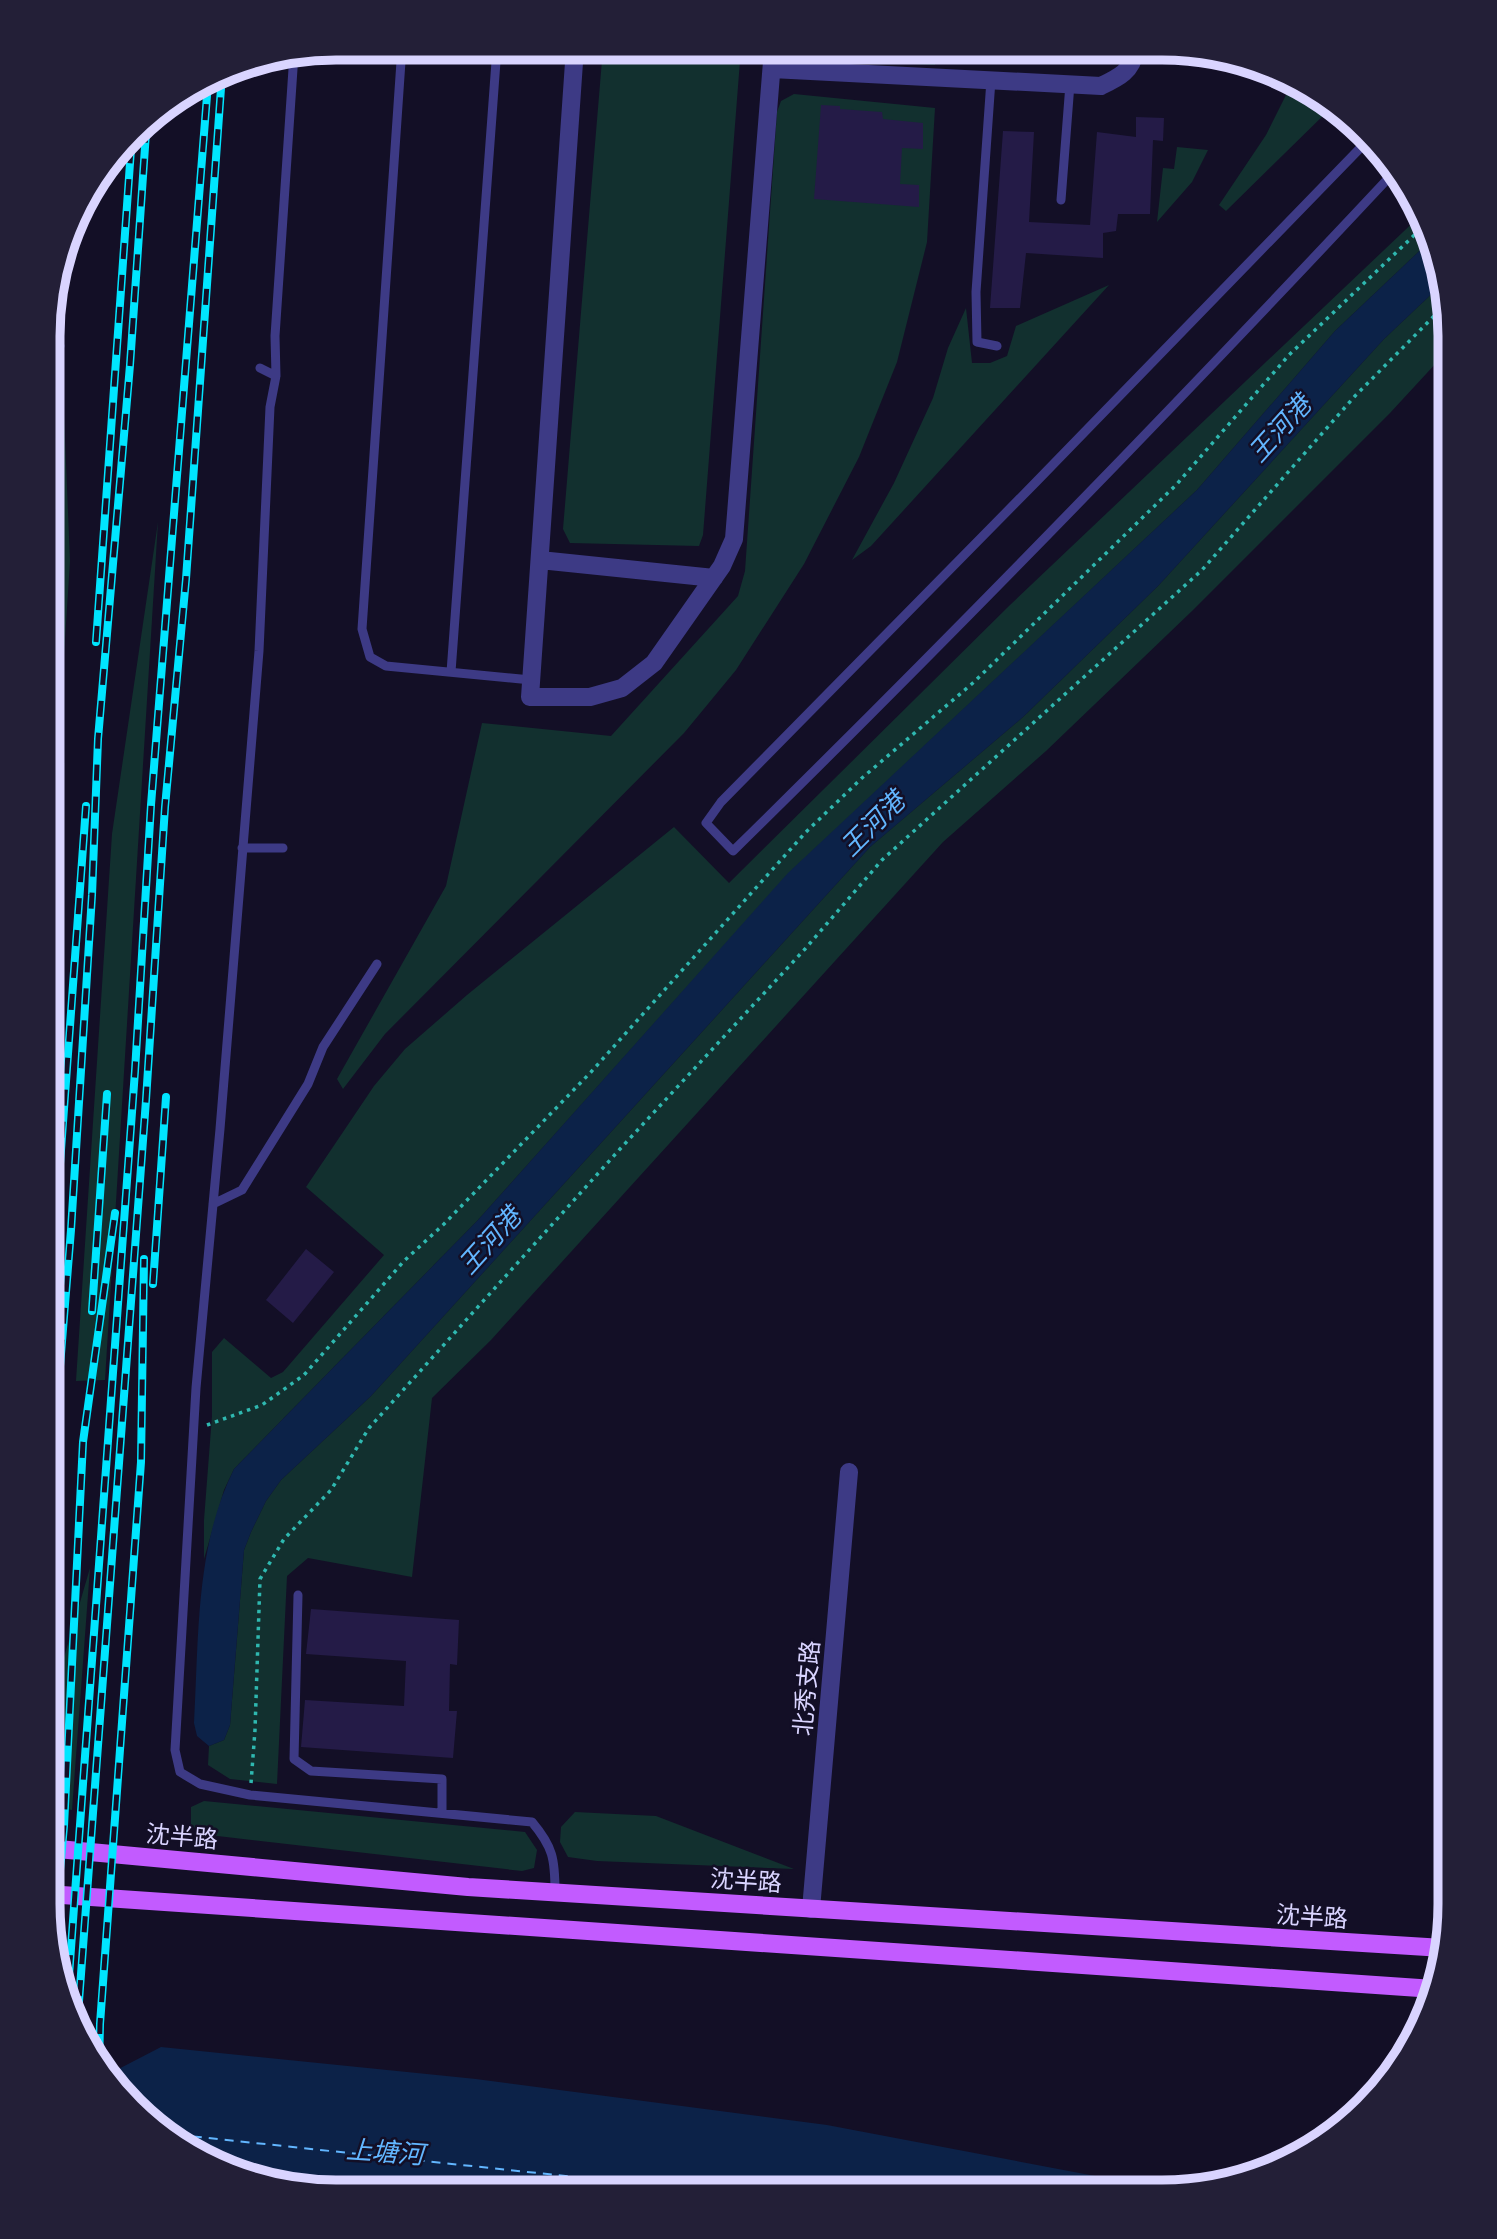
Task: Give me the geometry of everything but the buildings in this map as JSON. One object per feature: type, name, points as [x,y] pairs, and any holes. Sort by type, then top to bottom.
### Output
[{"type":"main road","name":"沈半路","points":[[60,1849],[468,1886],[1434,1947]]},
{"type":"main road","points":[[60,1895],[1424,1988]]},
{"type":"street","points":[[574,60],[530,696],[590,697],[622,688],[653,663],[722,566],[734,539],[772,60]]},
{"type":"street","points":[[772,69],[1101,86],[1122,77],[1132,60]]},
{"type":"street","points":[[540,560],[714,578]]},
{"type":"street","name":"北秀支路","points":[[811,1909],[849,1472]]},
{"type":"lane","points":[[401,60],[362,629],[370,657],[386,666],[531,680]]},
{"type":"lane","points":[[451,671],[496,60]]},
{"type":"lane","points":[[293,63],[275,336],[276,376],[270,407],[259,652],[193,1430],[175,1750],[180,1772],[200,1784],[250,1795],[532,1822],[547,1840],[555,1865],[555,1892]]},
{"type":"lane","points":[[991,80],[976,292],[977,342],[997,346]]},
{"type":"lane","points":[[1061,200],[1070,84]]},
{"type":"lane","points":[[1362,146],[1037,482],[721,802],[706,823],[733,851],[1003,580],[1388,178]]},
{"type":"lane","points":[[260,368],[276,376]]},
{"type":"lane","points":[[242,848],[283,848]]},
{"type":"lane","points":[[214,1204],[242,1190],[308,1084],[323,1047],[377,964]]},
{"type":"lane","points":[[298,1595],[294,1759],[311,1771],[442,1779],[442,1813]]},
{"type":"path","points":[[193,1430],[262,1405],[304,1375],[404,1261],[444,1224],[591,1072],[806,832],[862,778],[974,682],[1177,485],[1290,355],[1418,232]]},
{"type":"path","points":[[250,1795],[260,1579],[285,1539],[331,1490],[369,1428],[620,1149],[805,949],[882,860],[1202,570],[1355,396],[1437,313]]},
{"type":"green space","points":[[602,60],[740,60],[703,535],[699,546],[570,543],[563,529]]},
{"type":"green space","points":[[825,60],[935,60],[935,65]]},
{"type":"green space","points":[[1288,90],[1326,113],[1226,211],[1219,205],[1266,135]]},
{"type":"green space","points":[[794,94],[935,108],[927,242],[897,362],[859,457],[804,564],[736,670],[684,733],[385,1034],[343,1089],[337,1079],[446,886],[482,723],[611,736],[738,596],[745,571],[777,112],[781,101]]},
{"type":"green space","points":[[1177,147],[1208,150],[1192,182],[1157,222],[1163,168],[1174,169]]},
{"type":"green space","points":[[1413,222],[1423,247],[1335,331],[1197,490],[789,873],[478,1220],[234,1469],[224,1490],[204,1559],[204,1520],[212,1416],[212,1352],[224,1338],[271,1378],[283,1372],[384,1255],[306,1187],[374,1086],[405,1049],[467,995],[674,827],[729,883],[1010,605]]},
{"type":"green space","points":[[1109,285],[871,546],[852,560],[894,483],[933,398],[948,348],[966,308],[972,363],[990,363],[1007,356],[1016,326]]},
{"type":"green space","points":[[1434,292],[1438,361],[1390,413],[1192,611],[1046,751],[943,842],[491,1340],[432,1398],[412,1577],[308,1558],[287,1576],[277,1784],[230,1779],[208,1765],[209,1746],[224,1740],[230,1725],[244,1550],[266,1501],[281,1480],[371,1396],[870,847],[1023,717],[1158,586],[1384,339]]},
{"type":"green space","points":[[60,365],[62,365],[70,561],[60,718]]},
{"type":"green space","points":[[158,522],[105,1380],[76,1381],[112,834]]},
{"type":"green space","points":[[90,1568],[72,1810],[60,1808],[60,1671]]},
{"type":"green space","points":[[204,1801],[525,1832],[537,1850],[534,1868],[522,1871],[209,1835],[191,1826],[191,1807]]},
{"type":"green space","points":[[575,1812],[656,1816],[794,1869],[597,1861],[568,1857],[560,1842],[561,1827]]},
{"type":"water","name":"王河港","points":[[1423,247],[1434,292],[1384,339],[1158,586],[1023,717],[870,847],[371,1396],[281,1480],[266,1501],[244,1550],[230,1725],[224,1740],[209,1746],[197,1736],[194,1723],[201,1593],[212,1530],[234,1469],[478,1220],[788,873],[1197,490],[1335,331]]},
{"type":"water","name":"上塘河","points":[[161,2047],[476,2079],[827,2125],[1116,2180],[317,2179],[281,2174],[247,2165],[197,2143],[153,2111],[115,2071]]},
{"type":"ferry route","points":[[186,2136],[603,2180]]},
{"type":"railway","points":[[79,2005],[165,807],[186,579],[221,84]]},
{"type":"railway","points":[[69,1975],[135,1071],[151,805],[207,91]]},
{"type":"railway","points":[[60,1366],[92,895],[98,739],[130,365],[146,135]]},
{"type":"railway","points":[[96,642],[131,150]]},
{"type":"railway","points":[[60,1164],[86,806]]},
{"type":"railway","points":[[92,1311],[107,1094]]},
{"type":"railway","points":[[153,1284],[166,1097]]},
{"type":"railway","points":[[60,1870],[83,1442],[115,1213]]},
{"type":"railway","points":[[99,2047],[141,1462],[144,1259]]}]
